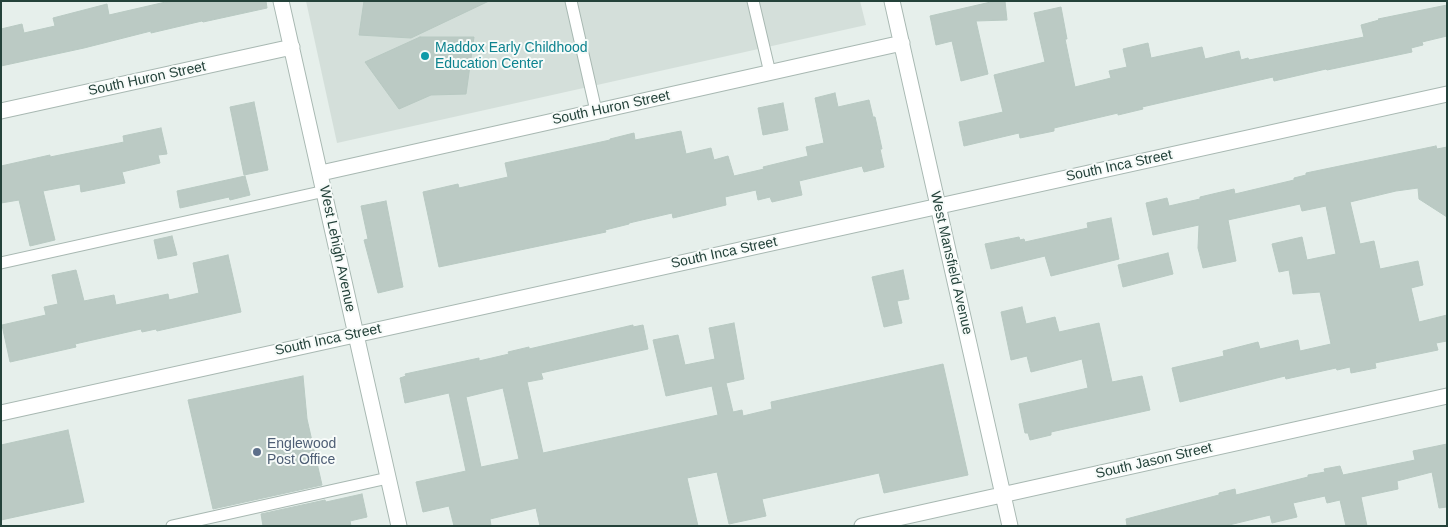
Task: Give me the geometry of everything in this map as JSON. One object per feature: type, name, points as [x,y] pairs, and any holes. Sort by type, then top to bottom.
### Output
[{"type":"street","name":"West Lehigh Avenue","points":[[281,1],[325,191],[398,526]]},
{"type":"street","name":"West Mansfield Avenue","points":[[892,1],[1010,526]]},
{"type":"street","name":"South Huron Street","points":[[320,173],[902,43]]},
{"type":"street","name":"South Huron Street","points":[[1,111],[292,47]]},
{"type":"street","name":"South Inca Street","points":[[1,413],[1447,94]]},
{"type":"street","name":"South Jason Street","points":[[862,526],[1447,396]]},
{"type":"lane","points":[[572,1],[596,111]]},
{"type":"lane","points":[[753,1],[770,73]]},
{"type":"lane","points":[[1,263],[325,191]]},
{"type":"lane","points":[[172,526],[388,478]]},
{"type":"shaded area","points":[[306,1],[860,1],[866,25],[337,143]]},
{"type":"building","points":[[170,1],[266,1],[267,8],[151,33],[151,31],[1,66],[1,29],[22,24],[24,33],[55,26],[53,18],[107,4],[109,15]]},
{"type":"building","points":[[364,1],[489,1],[411,38],[359,35]]},
{"type":"building","points":[[995,1],[1005,1],[1007,20],[976,21],[988,74],[961,81],[952,41],[936,45],[930,16]]},
{"type":"building","points":[[1447,5],[1447,36],[1422,42],[1423,45],[1411,48],[1412,52],[1274,81],[1273,77],[1142,107],[1143,109],[1118,115],[1118,113],[1054,128],[1054,131],[1020,138],[1019,133],[964,146],[959,122],[1003,112],[994,75],[1045,62],[1034,13],[1061,7],[1067,39],[1065,39],[1075,87],[1111,78],[1109,71],[1127,67],[1123,49],[1148,43],[1151,58],[1202,47],[1205,59],[1239,51],[1241,60],[1248,58],[1249,60],[1364,37],[1361,25],[1378,19]]},
{"type":"building","points":[[420,37],[474,37],[466,94],[431,95],[399,109],[365,62]]},
{"type":"building","points":[[835,93],[838,107],[869,100],[873,117],[875,117],[884,167],[864,172],[862,166],[799,181],[802,195],[772,202],[770,197],[758,200],[756,190],[725,197],[726,205],[673,218],[672,213],[629,223],[605,230],[606,232],[439,267],[423,192],[458,184],[459,188],[508,177],[505,163],[634,133],[635,140],[681,131],[686,154],[711,148],[714,160],[728,156],[734,176],[764,169],[763,167],[808,156],[806,147],[824,143],[815,98]]},
{"type":"building","points":[[254,102],[268,170],[244,175],[230,107]]},
{"type":"building","points":[[783,103],[788,130],[763,135],[758,108]]},
{"type":"building","points":[[161,128],[167,154],[158,155],[160,163],[122,172],[125,183],[81,192],[80,184],[43,191],[55,240],[30,246],[19,200],[1,203],[1,166],[124,142],[123,136]]},
{"type":"building","points":[[1436,146],[1437,149],[1447,147],[1447,217],[1419,199],[1418,188],[1350,202],[1360,244],[1374,241],[1380,269],[1418,261],[1423,285],[1411,288],[1419,322],[1447,315],[1447,341],[1436,343],[1438,350],[1375,363],[1376,368],[1351,373],[1350,367],[1337,370],[1336,368],[1286,379],[1285,376],[1180,402],[1172,368],[1224,356],[1223,351],[1258,342],[1260,349],[1298,340],[1300,351],[1331,344],[1320,292],[1293,294],[1289,270],[1279,272],[1272,244],[1302,237],[1307,260],[1336,254],[1326,206],[1302,211],[1300,204],[1228,220],[1236,261],[1203,268],[1198,248],[1199,225],[1153,235],[1146,203],[1167,198],[1169,206],[1234,189],[1235,194],[1294,180],[1294,178],[1306,175],[1306,173]]},
{"type":"building","points":[[245,176],[250,195],[230,200],[229,197],[180,208],[177,191]]},
{"type":"building","points":[[386,201],[403,287],[378,293],[364,240],[368,239],[361,206]]},
{"type":"building","points":[[1111,218],[1119,259],[1051,276],[1045,256],[991,269],[985,244],[1019,237],[1020,240],[1024,239],[1025,242],[1088,228],[1087,223]]},
{"type":"building","points":[[172,236],[177,255],[158,259],[154,240]]},
{"type":"building","points":[[1168,253],[1173,274],[1123,287],[1118,265]]},
{"type":"building","points":[[228,255],[241,312],[157,331],[156,329],[142,332],[141,329],[75,344],[76,347],[10,362],[2,325],[46,315],[44,307],[58,304],[52,275],[76,270],[84,301],[114,295],[116,305],[168,294],[169,300],[199,293],[193,263]]},
{"type":"building","points":[[903,270],[909,299],[897,301],[902,323],[884,327],[872,277]]},
{"type":"building","points":[[1022,307],[1026,324],[1055,317],[1059,332],[1099,323],[1112,382],[1142,376],[1150,410],[1051,432],[1051,435],[1030,440],[1028,433],[1025,433],[1019,404],[1088,388],[1082,359],[1031,372],[1027,356],[1011,360],[1001,312]]},
{"type":"building","points":[[734,323],[744,379],[726,383],[733,412],[742,410],[743,416],[772,409],[771,402],[943,364],[968,475],[884,493],[879,473],[762,499],[766,516],[729,524],[717,472],[687,478],[698,526],[540,526],[536,508],[490,519],[491,526],[454,526],[449,506],[423,512],[416,482],[466,471],[449,393],[405,403],[400,378],[406,376],[405,374],[479,358],[479,361],[529,347],[529,349],[633,325],[633,327],[643,325],[648,349],[541,373],[543,379],[527,382],[543,453],[718,415],[712,386],[666,396],[653,340],[678,335],[685,365],[715,359],[709,328]],"holes":[[[503,388],[519,459],[481,467],[466,397]]]},
{"type":"building","name":"Englewood Post Office","points":[[303,376],[307,419],[322,485],[213,509],[188,400]]},
{"type":"building","points":[[68,430],[84,502],[1,520],[1,445]]},
{"type":"building","points":[[1447,444],[1447,507],[1439,508],[1432,472],[1397,481],[1398,489],[1361,497],[1367,526],[1346,526],[1340,500],[1327,503],[1325,496],[1293,503],[1297,517],[1272,523],[1270,515],[1225,526],[1127,526],[1126,519],[1219,495],[1219,493],[1235,489],[1236,495],[1308,477],[1308,475],[1325,472],[1324,469],[1340,466],[1343,475],[1415,460],[1413,451]]},
{"type":"building","points":[[362,494],[367,517],[350,521],[351,526],[263,526],[261,514]]},
{"type":"place","name":"Maddox Early Childhood Education Center","points":[[425,56]]},
{"type":"place","name":"Englewood Post Office","points":[[257,452]]}]
